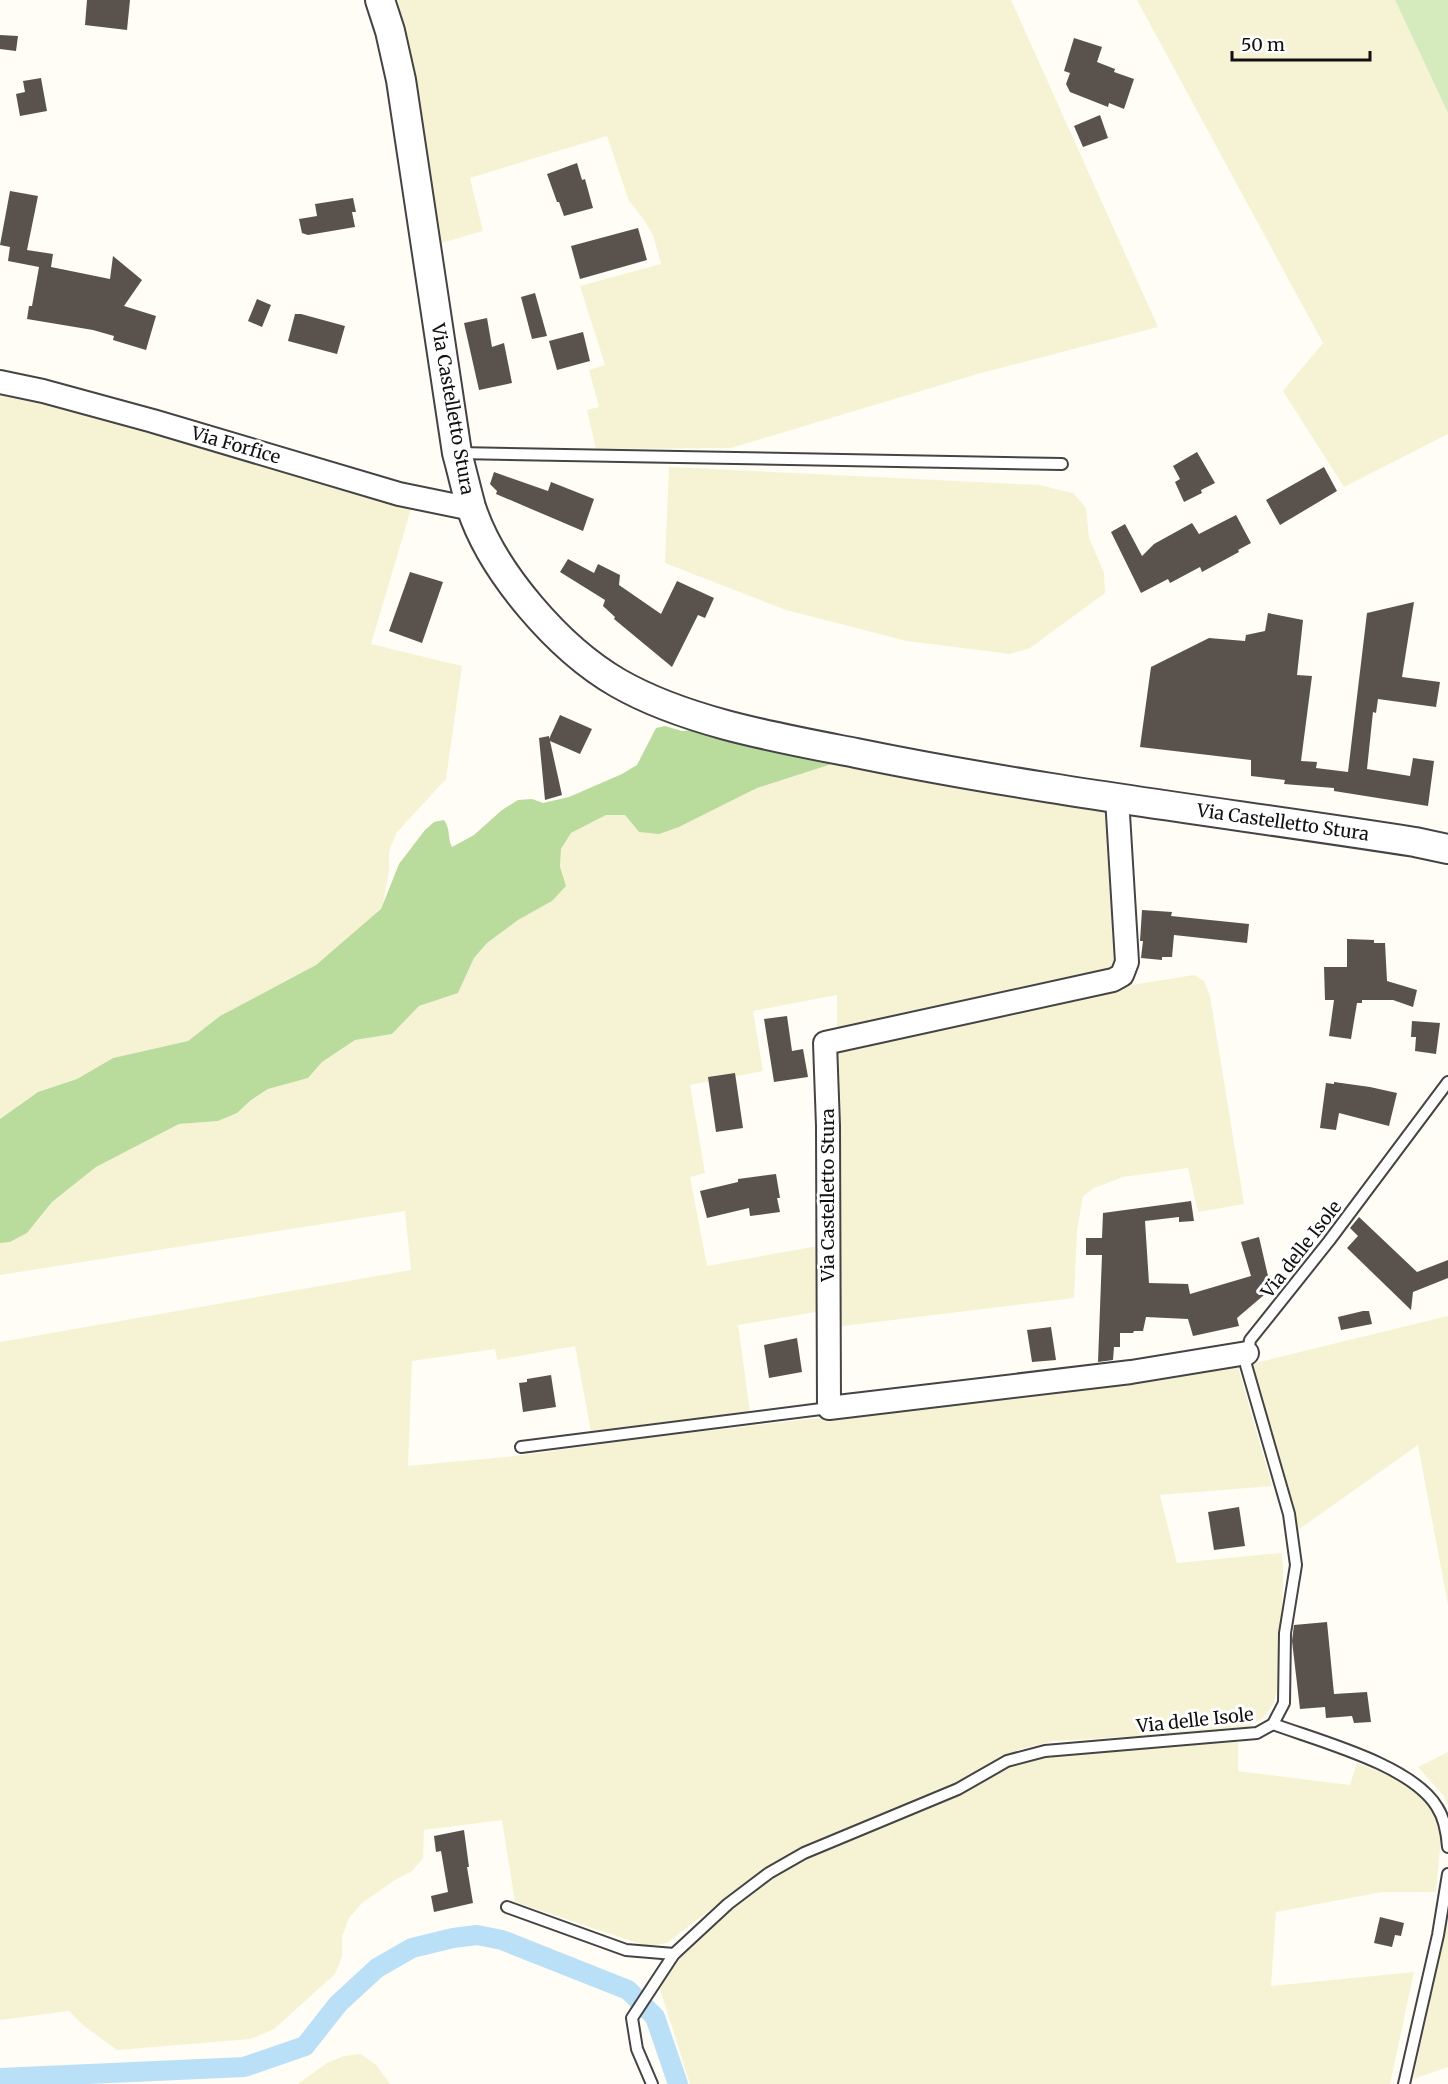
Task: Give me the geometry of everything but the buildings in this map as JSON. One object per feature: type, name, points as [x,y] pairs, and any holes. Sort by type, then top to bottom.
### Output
[{"type":"street","name":"Via Castelletto Stura","points":[[380,0],[390,31],[401,80],[457,453],[472,509],[498,562],[516,588],[544,622],[580,657],[616,682],[657,703],[703,718],[807,744],[924,767],[1448,849]]},
{"type":"street","name":"Via Forfice","points":[[0,382],[43,391],[142,418],[399,495],[472,509]]},
{"type":"street","name":"Via Castelletto Stura","points":[[829,1408],[828,1126],[825,1043],[1113,980],[1122,975],[1127,962],[1117,798]]},
{"type":"street","points":[[829,1408],[1131,1372],[1247,1353]]},
{"type":"lane","points":[[457,453],[1062,464]]},
{"type":"lane","name":"Via delle Isole","points":[[652,2084],[637,2049],[632,2018],[674,1954],[728,1904],[769,1873],[804,1853],[958,1789],[1007,1761],[1045,1751],[1257,1733],[1273,1724],[1284,1703],[1286,1633],[1296,1565],[1289,1514],[1246,1365],[1250,1340],[1329,1241],[1448,1082]]},
{"type":"lane","points":[[521,1447],[829,1408]]},
{"type":"lane","points":[[1273,1724],[1384,1764],[1413,1782],[1437,1806],[1447,1830],[1448,1847]]},
{"type":"lane","points":[[1404,2084],[1438,1935],[1448,1874]]},
{"type":"lane","points":[[507,1907],[626,1950],[674,1954]]},
{"type":"shaded area","points":[[398,0],[1011,0],[1158,327],[981,373],[731,448],[596,449],[587,410],[599,407],[589,370],[605,365],[580,286],[661,264],[653,235],[629,201],[607,136],[470,178],[483,231],[441,243],[412,61]]},
{"type":"shaded area","points":[[1137,0],[1395,0],[1448,113],[1448,434],[1344,487],[1283,391],[1323,343]]},
{"type":"shaded area","points":[[0,391],[43,401],[411,509],[371,644],[462,666],[446,779],[397,832],[389,851],[389,872],[382,909],[316,965],[220,1016],[188,1041],[113,1058],[77,1079],[38,1092],[0,1119]]},
{"type":"shaded area","points":[[669,467],[1039,485],[1073,493],[1086,508],[1089,538],[1104,573],[1105,593],[1030,648],[1010,654],[907,641],[786,610],[665,563]]},
{"type":"shaded area","points":[[841,761],[1109,808],[1118,970],[837,1036],[837,995],[753,1011],[763,1071],[690,1085],[705,1173],[690,1177],[707,1266],[818,1246],[822,1311],[738,1325],[750,1412],[591,1431],[575,1346],[497,1360],[495,1349],[412,1361],[408,1466],[516,1456],[661,1436],[1113,1384],[1236,1360],[1272,1486],[1160,1495],[1177,1563],[1281,1553],[1283,1584],[1277,1689],[1274,1703],[1263,1718],[1244,1729],[1233,1731],[1055,1741],[1021,1749],[1004,1756],[927,1799],[794,1853],[762,1870],[667,1943],[646,1946],[515,1902],[502,1820],[424,1830],[423,1858],[412,1871],[362,1903],[349,1918],[342,1937],[342,1957],[335,1974],[274,2029],[251,2039],[117,2050],[84,2026],[69,2011],[0,2020],[0,1342],[411,1270],[405,1211],[0,1275],[0,1243],[10,1242],[27,1233],[52,1202],[96,1167],[179,1124],[218,1121],[237,1113],[268,1089],[308,1078],[322,1062],[355,1040],[392,1034],[419,1006],[458,993],[474,958],[487,943],[518,920],[552,901],[560,867],[561,849],[571,833],[606,815],[625,815],[639,832],[679,827],[757,788]]},
{"type":"shaded area","points":[[1194,975],[1204,981],[1210,996],[1244,1204],[1198,1212],[1188,1168],[1123,1177],[1094,1188],[1083,1196],[1077,1230],[1074,1298],[835,1327],[839,1132],[837,1048],[1119,987]]},
{"type":"shaded area","points":[[1448,1316],[1448,1605],[1418,1445],[1298,1530],[1251,1364]]},
{"type":"shaded area","points":[[1238,1742],[1238,1771],[1350,1785],[1357,1763],[1390,1776],[1420,1796],[1431,1810],[1437,1823],[1441,1838],[1436,1892],[1382,1892],[1276,1912],[1271,1986],[1414,1972],[1390,2084],[690,2084],[659,1986],[681,1957],[745,1895],[783,1871],[821,1851],[947,1801],[1009,1768],[1031,1760],[1047,1756]]},
{"type":"shaded area","points":[[1448,1752],[1448,1806],[1443,1795],[1418,1767]]},
{"type":"shaded area","points":[[1448,1917],[1448,2067],[1413,2079]]},
{"type":"shaded area","points":[[361,2054],[376,2065],[390,2084],[298,2084],[327,2063],[344,2056]]},
{"type":"green space","points":[[1395,0],[1448,0],[1448,113]]},
{"type":"green space","points":[[665,726],[682,731],[701,730],[841,761],[757,788],[679,827],[659,834],[639,832],[625,815],[606,815],[571,833],[561,849],[560,867],[566,886],[552,901],[518,920],[487,943],[474,958],[458,993],[419,1006],[392,1034],[355,1040],[322,1062],[308,1078],[268,1089],[237,1113],[218,1121],[179,1124],[96,1167],[52,1202],[27,1233],[10,1242],[0,1243],[0,1119],[38,1092],[77,1079],[113,1058],[188,1041],[220,1016],[316,965],[381,909],[399,864],[434,822],[444,820],[448,827],[452,847],[474,835],[502,810],[518,800],[532,799],[543,803],[569,797],[622,774],[637,765],[656,728]]},
{"type":"waterway","points":[[0,2078],[244,2067],[305,2046],[338,2004],[377,1968],[412,1948],[477,1935],[502,1940],[628,1990],[655,2017],[678,2084]]}]
